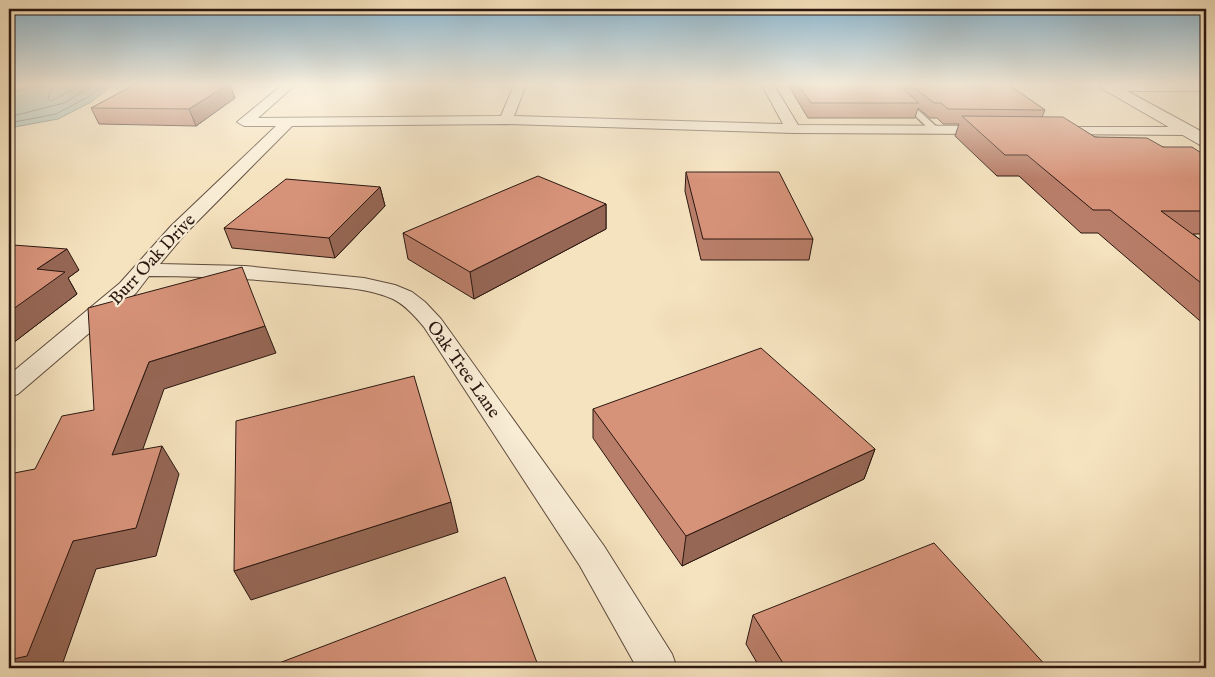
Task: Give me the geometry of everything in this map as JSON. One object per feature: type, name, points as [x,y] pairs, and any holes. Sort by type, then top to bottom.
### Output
[{"type":"street","points":[[251,117],[244,122],[506,120],[793,129],[1001,130]]},
{"type":"street","points":[[786,117],[793,129]]},
{"type":"street","points":[[1163,117],[1206,141]]},
{"type":"street","name":"Burr Oak Drive","points":[[9,388],[111,304],[145,270],[178,230],[289,121]]},
{"type":"street","points":[[1038,130],[1189,131]]},
{"type":"street","name":"Oak Tree Lane","points":[[145,270],[235,271],[346,282],[377,287],[409,300],[433,324],[592,556],[658,668]]},
{"type":"lane","points":[[921,117],[935,130]]},
{"type":"water","points":[[9,117],[63,117],[58,119],[9,128]]},
{"type":"building","points":[[963,117],[1063,117],[1095,137],[1147,138],[1163,147],[1192,147],[1206,156],[1206,211],[1161,211],[1206,244],[1206,287],[1110,210],[1093,210],[1027,155],[1005,155]]},
{"type":"building","points":[[686,172],[779,172],[813,239],[703,239]]},
{"type":"building","points":[[538,176],[606,204],[470,272],[403,233]]},
{"type":"building","points":[[286,179],[380,187],[329,238],[224,228]]},
{"type":"building","points":[[13,245],[67,249],[37,269],[65,272],[9,312],[9,247]]},
{"type":"building","points":[[242,267],[265,326],[149,362],[112,455],[162,446],[136,528],[73,541],[27,656],[9,660],[9,474],[35,469],[62,416],[94,410],[88,308]]},
{"type":"building","points":[[761,348],[875,449],[686,536],[593,409]]},
{"type":"building","points":[[414,376],[451,502],[234,571],[236,421]]},
{"type":"building","points":[[934,543],[1048,668],[786,668],[753,615]]},
{"type":"building","points":[[505,577],[539,668],[266,668]]}]
